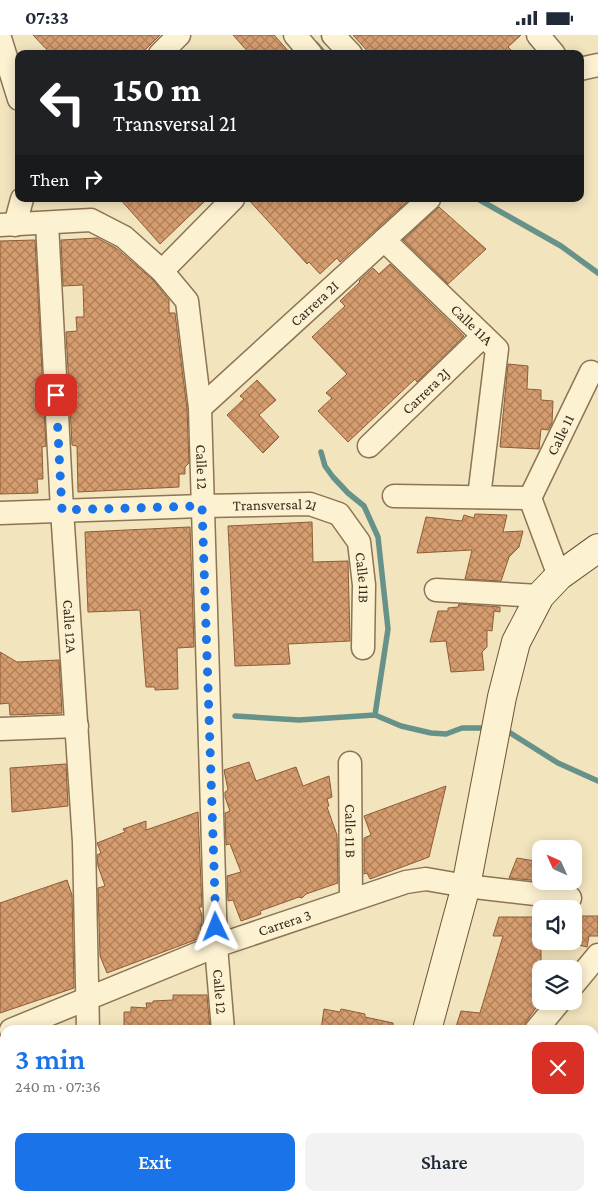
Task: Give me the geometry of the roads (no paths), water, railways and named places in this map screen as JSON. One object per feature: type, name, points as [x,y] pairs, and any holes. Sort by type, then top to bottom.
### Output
[{"type":"main road","points":[[428,1025],[466,886],[492,759],[502,697],[516,642],[540,596],[559,576],[598,548]]},
{"type":"street","points":[[164,50],[179,35]]},
{"type":"street","points":[[295,35],[308,50]]},
{"type":"street","points":[[333,35],[347,50]]},
{"type":"street","points":[[538,35],[551,50]]},
{"type":"street","points":[[0,38],[15,87]]},
{"type":"street","points":[[584,68],[598,65]]},
{"type":"street","points":[[0,105],[15,101]]},
{"type":"street","points":[[8,225],[20,202]]},
{"type":"street","points":[[162,271],[230,202]]},
{"type":"street","name":"Carrera 2I","points":[[200,408],[426,202]]},
{"type":"street","name":"Calle 12","points":[[47,223],[91,219],[124,237],[162,271],[187,301],[200,408],[216,946],[223,1025]]},
{"type":"street","points":[[8,225],[47,223]]},
{"type":"street","name":"Calle 12A","points":[[47,223],[62,510],[84,842],[88,1025]]},
{"type":"street","name":"Calle 11A","points":[[384,239],[497,349],[479,497]]},
{"type":"street","name":"Carrera 2J","points":[[369,446],[483,336]]},
{"type":"street","name":"Calle 11","points":[[530,497],[591,372]]},
{"type":"street","points":[[394,496],[530,497],[559,576]]},
{"type":"street","name":"Transversal 21","points":[[0,513],[310,504],[339,514]]},
{"type":"street","name":"Calle 11B","points":[[339,514],[359,542],[364,585],[363,649]]},
{"type":"street","points":[[436,590],[540,596]]},
{"type":"street","points":[[0,729],[77,726]]},
{"type":"street","name":"Calle 11 B","points":[[350,763],[350,899]]},
{"type":"street","name":"Carrera 3","points":[[22,1025],[216,946],[406,881],[426,879],[466,886],[570,898]]},
{"type":"street","points":[[582,974],[598,955]]},
{"type":"street","points":[[540,1025],[553,1010]]},
{"type":"waterway","points":[[316,44],[321,50]]},
{"type":"waterway","points":[[483,202],[561,246],[598,273]]},
{"type":"waterway","points":[[321,452],[325,466],[333,477],[364,506],[378,537],[388,629],[375,715],[401,726],[431,733],[446,734],[462,728],[488,728]]},
{"type":"waterway","points":[[235,716],[299,720],[375,715]]},
{"type":"waterway","points":[[504,729],[558,763],[598,781]]}]
